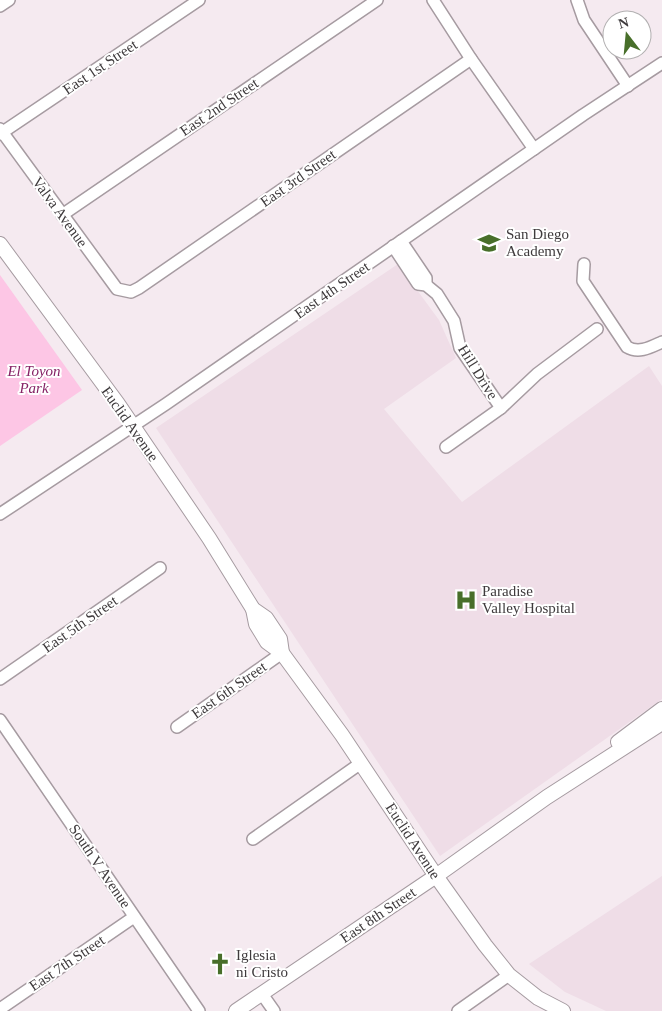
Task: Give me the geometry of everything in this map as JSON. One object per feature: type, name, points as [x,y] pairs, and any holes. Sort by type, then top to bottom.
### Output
[{"type":"main road","name":"Euclid Avenue","points":[[0,244],[118,404],[209,538],[253,609],[266,618],[280,639],[282,653],[361,763],[470,926],[509,975],[538,998],[563,1011]]},
{"type":"main road","name":"East 8th Street","points":[[569,782],[635,728],[662,710]]},
{"type":"main road","name":"East 8th Street","points":[[236,1011],[436,876],[569,782],[662,723]]},
{"type":"street","points":[[0,6],[9,0]]},
{"type":"street","name":"East 1st Street","points":[[1,132],[199,0]]},
{"type":"street","name":"East 2nd Street","points":[[62,215],[377,0]]},
{"type":"street","points":[[433,0],[471,59],[534,149]]},
{"type":"street","points":[[577,0],[584,20],[628,86]]},
{"type":"street","name":"East 3rd Street","points":[[122,291],[131,292],[139,288],[471,59]]},
{"type":"street","name":"East 4th Street","points":[[0,514],[132,426],[588,111],[662,62]]},
{"type":"street","name":"Valva Avenue","points":[[1,132],[117,289],[122,291]]},
{"type":"street","name":"Hill Drive","points":[[397,244],[418,284],[426,285],[437,294],[454,321],[460,348],[501,408]]},
{"type":"street","points":[[584,264],[582,281],[627,347],[633,350],[646,349],[662,342]]},
{"type":"street","name":"Hill Drive","points":[[446,447],[501,408],[537,374],[597,329]]},
{"type":"street","name":"East 5th Street","points":[[0,679],[160,568]]},
{"type":"street","name":"East 6th Street","points":[[177,727],[282,653]]},
{"type":"street","name":"South V Avenue","points":[[0,720],[199,1011]]},
{"type":"street","points":[[253,839],[361,763]]},
{"type":"street","name":"East 7th Street","points":[[0,1009],[134,916]]},
{"type":"street","points":[[458,1011],[509,975]]},
{"type":"street","points":[[262,994],[274,1011]]},
{"type":"shaded area","name":"Paradise Valley Hospital","points":[[398,264],[439,320],[456,358],[384,409],[462,502],[649,366],[662,386],[662,699],[440,856],[156,428]]},
{"type":"shaded area","points":[[662,876],[662,1011],[606,1011],[565,992],[529,964]]},
{"type":"green space","name":"El Toyon Park","points":[[0,275],[82,390],[0,446]]},
{"type":"place","name":"San Diego Academy","points":[[489,243]]},
{"type":"place","name":"Paradise Valley Hospital","points":[[466,600]]},
{"type":"place","name":"Iglesia ni Cristo","points":[[220,964]]}]
